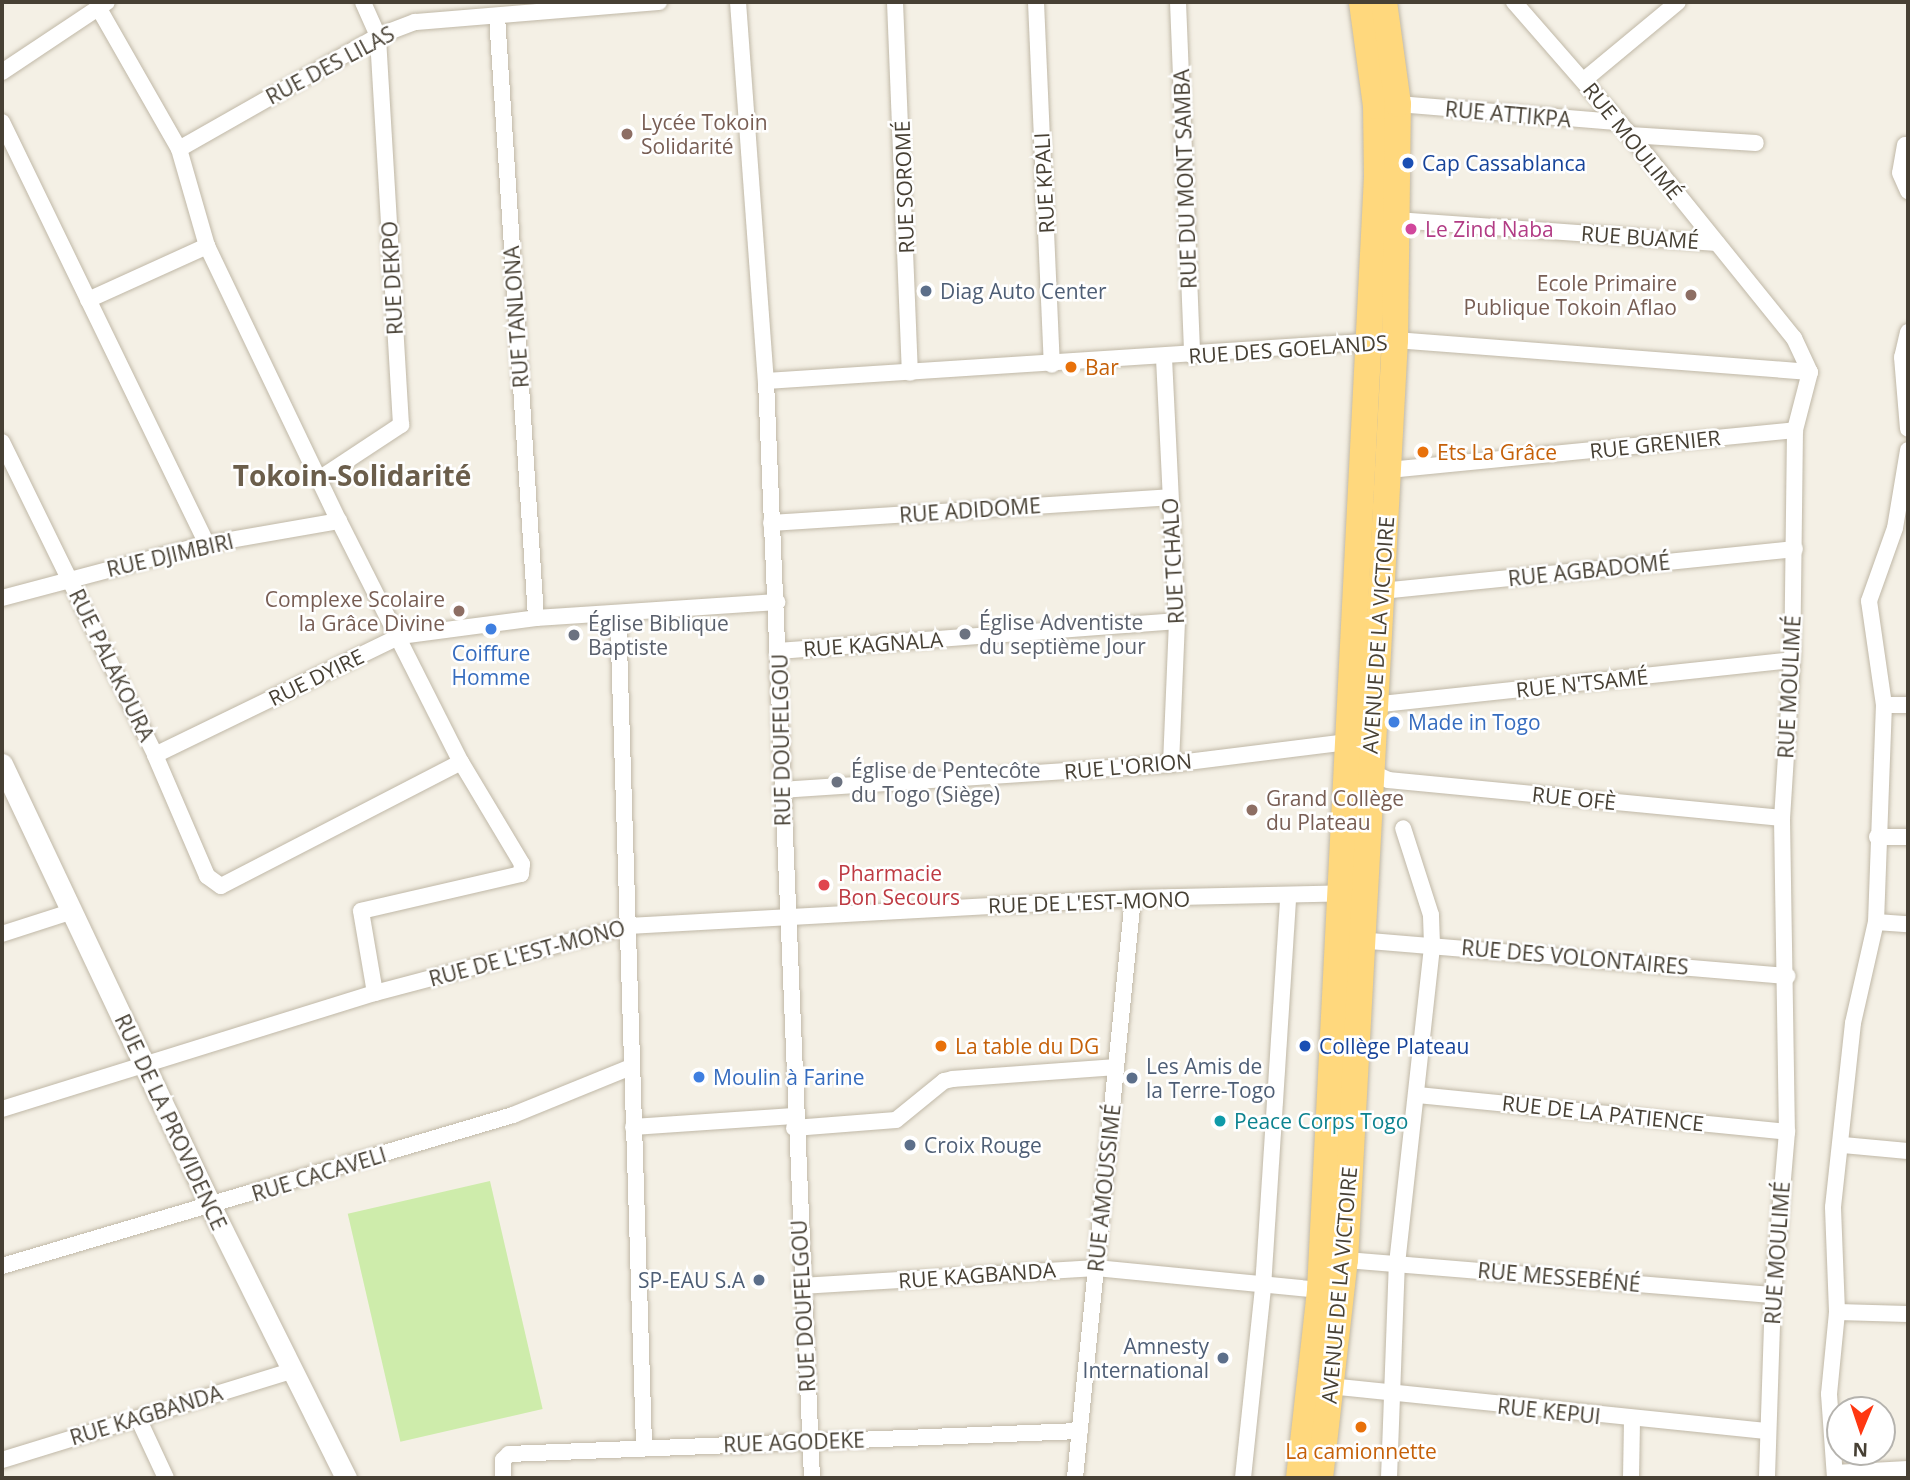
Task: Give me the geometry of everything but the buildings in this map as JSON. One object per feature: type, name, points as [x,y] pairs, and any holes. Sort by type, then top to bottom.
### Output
[{"type":"highway","name":"AVENUE DE LA VICTOIRE","points":[[1320,1478],[1345,1260],[1353,893],[1348,742],[1377,139],[1362,2]]},
{"type":"highway","name":"AVENUE DE LA VICTOIRE","points":[[1353,893],[1369,771],[1395,340],[1398,104],[1384,2]]},
{"type":"highway","name":"AVENUE DE LA VICTOIRE","points":[[1299,1478],[1320,1290],[1351,940]]},
{"type":"street","points":[[363,2],[378,36]]},
{"type":"street","name":"RUE DES LILAS","points":[[179,149],[378,36],[428,19],[497,16],[541,7],[659,2]]},
{"type":"street","name":"RUE DOUFELGOU","points":[[738,2],[766,381],[779,651],[785,917],[812,1478]]},
{"type":"street","name":"RUE SOROMÉ","points":[[895,2],[910,373]]},
{"type":"street","name":"RUE KPALI","points":[[1036,2],[1052,365]]},
{"type":"street","name":"RUE DU MONT SAMBA","points":[[1178,2],[1192,356]]},
{"type":"street","name":"RUE MOULIMÉ","points":[[1514,2],[1584,80],[1794,338],[1810,372],[1795,430],[1792,660],[1782,818],[1787,976],[1787,1132],[1773,1295],[1767,1478]]},
{"type":"street","points":[[1584,80],[1678,2]]},
{"type":"street","points":[[2,72],[103,4],[179,149],[207,246],[321,477],[339,521],[400,636],[461,762],[522,863],[522,874],[361,911],[374,993]]},
{"type":"street","name":"RUE TANLONA","points":[[497,16],[537,618]]},
{"type":"street","name":"RUE DEKPO","points":[[321,477],[401,425],[378,36]]},
{"type":"street","name":"RUE ATTIKPA","points":[[1398,104],[1756,143]]},
{"type":"street","points":[[2,122],[207,544]]},
{"type":"street","points":[[1905,145],[1900,173],[1908,191]]},
{"type":"street","name":"RUE BUAMÉ","points":[[1396,220],[1716,243]]},
{"type":"street","points":[[88,300],[207,246]]},
{"type":"street","points":[[1908,332],[1902,357],[1908,429]]},
{"type":"street","name":"RUE DES GOELANDS","points":[[766,381],[1164,358],[1395,340],[1810,372]]},
{"type":"street","name":"RUE TCHALO","points":[[1164,358],[1177,621],[1171,764]]},
{"type":"street","name":"RUE GRENIER","points":[[1389,470],[1795,430]]},
{"type":"street","name":"RUE PALAKOURA","points":[[2,442],[155,755],[207,876],[221,886],[461,762]]},
{"type":"street","points":[[1908,450],[1895,528],[1869,601],[1884,705],[1877,837],[1876,922],[1853,1023],[1843,1145],[1833,1207],[1837,1312],[1829,1394],[1835,1476],[1908,1469]]},
{"type":"street","name":"RUE ADIDOME","points":[[771,523],[1170,497]]},
{"type":"street","name":"RUE DJIMBIRI","points":[[2,598],[207,544],[339,521]]},
{"type":"street","name":"RUE AGBADOMÉ","points":[[1382,590],[1795,549]]},
{"type":"street","name":"RUE DYIRE","points":[[155,755],[400,636],[537,618],[777,602]]},
{"type":"street","points":[[618,613],[644,1447]]},
{"type":"street","name":"RUE KAGNALA","points":[[779,651],[1177,621]]},
{"type":"street","name":"RUE N'TSAMÉ","points":[[1372,705],[1792,660]]},
{"type":"street","points":[[1884,705],[1908,705]]},
{"type":"street","name":"RUE L'ORION","points":[[782,790],[1171,764],[1348,742]]},
{"type":"street","name":"RUE DE LA PROVIDENCE","points":[[2,764],[290,1371],[346,1478]]},
{"type":"street","name":"RUE OFÈ","points":[[1369,771],[1388,780],[1782,818]]},
{"type":"street","points":[[1389,1478],[1395,1394],[1397,1264],[1418,1095],[1432,945],[1431,915],[1403,828]]},
{"type":"street","points":[[1877,837],[1908,837]]},
{"type":"street","name":"RUE DE L'EST-MONO","points":[[2,1109],[144,1067],[374,993],[628,926],[1133,898],[1353,893]]},
{"type":"street","points":[[1243,1478],[1263,1287],[1288,896]]},
{"type":"street","name":"RUE AMOUSSIMÉ","points":[[1075,1478],[1133,898]]},
{"type":"street","points":[[2,933],[73,911]]},
{"type":"street","points":[[1876,922],[1908,924]]},
{"type":"street","name":"RUE DES VOLONTAIRES","points":[[1351,940],[1787,976]]},
{"type":"street","name":"RUE CACAVELI","points":[[2,1266],[211,1207],[513,1115],[631,1067]]},
{"type":"street","points":[[634,1128],[896,1120],[944,1081],[1116,1067]]},
{"type":"street","name":"RUE DE LA PATIENCE","points":[[1418,1095],[1787,1132]]},
{"type":"street","points":[[1843,1145],[1908,1151]]},
{"type":"street","name":"RUE MESSEBÉNÉ","points":[[1345,1260],[1773,1295]]},
{"type":"street","name":"RUE KAGBANDA","points":[[801,1286],[1096,1268],[1263,1287],[1320,1290]]},
{"type":"street","points":[[1837,1312],[1908,1314]]},
{"type":"street","name":"RUE KAGBANDA","points":[[2,1460],[290,1371]]},
{"type":"street","name":"RUE KEPUI","points":[[1330,1386],[1632,1420],[1768,1431]]},
{"type":"street","points":[[138,1418],[166,1478]]},
{"type":"street","points":[[1631,1478],[1632,1420]]},
{"type":"street","name":"RUE AGODEKE","points":[[503,1478],[503,1460],[509,1454],[1080,1430]]},
{"type":"green space","points":[[490,1181],[543,1409],[400,1442],[348,1214]]},
{"type":"place","name":"Lycée Tokoin Solidarité","points":[[627,134]]},
{"type":"place","name":"Cap Cassablanca","points":[[1408,163]]},
{"type":"place","name":"Le Zind Naba","points":[[1411,229]]},
{"type":"place","name":"Diag Auto Center","points":[[926,291]]},
{"type":"place","name":"Ecole Primaire Publique Tokoin Aflao","points":[[1691,295]]},
{"type":"place","name":"Bar","points":[[1071,367]]},
{"type":"place","name":"Ets La Grâce","points":[[1423,452]]},
{"type":"place","name":"Complexe Scolaire la Grâce Divine","points":[[459,611]]},
{"type":"place","name":"Coiffure Homme","points":[[491,629]]},
{"type":"place","name":"Église Adventiste du septième Jour","points":[[965,634]]},
{"type":"place","name":"Église Biblique Baptiste","points":[[574,635]]},
{"type":"place","name":"Made in Togo","points":[[1394,722]]},
{"type":"place","name":"Église de Pentecôte du Togo (Siège)","points":[[837,782]]},
{"type":"place","name":"Grand Collège du Plateau","points":[[1252,810]]},
{"type":"place","name":"Pharmacie Bon Secours","points":[[824,885]]},
{"type":"place","name":"La table du DG","points":[[941,1046]]},
{"type":"place","name":"Collège Plateau","points":[[1305,1046]]},
{"type":"place","name":"Moulin à Farine","points":[[699,1077]]},
{"type":"place","name":"Les Amis de la Terre-Togo","points":[[1132,1078]]},
{"type":"place","name":"Peace Corps Togo","points":[[1220,1121]]},
{"type":"place","name":"Croix Rouge","points":[[910,1145]]},
{"type":"place","name":"SP-EAU S.A","points":[[759,1280]]},
{"type":"place","name":"Amnesty International","points":[[1223,1358]]},
{"type":"place","name":"La camionnette","points":[[1361,1427]]},
{"type":"district","name":"Tokoin-Solidarité","points":[[352,475]]}]
